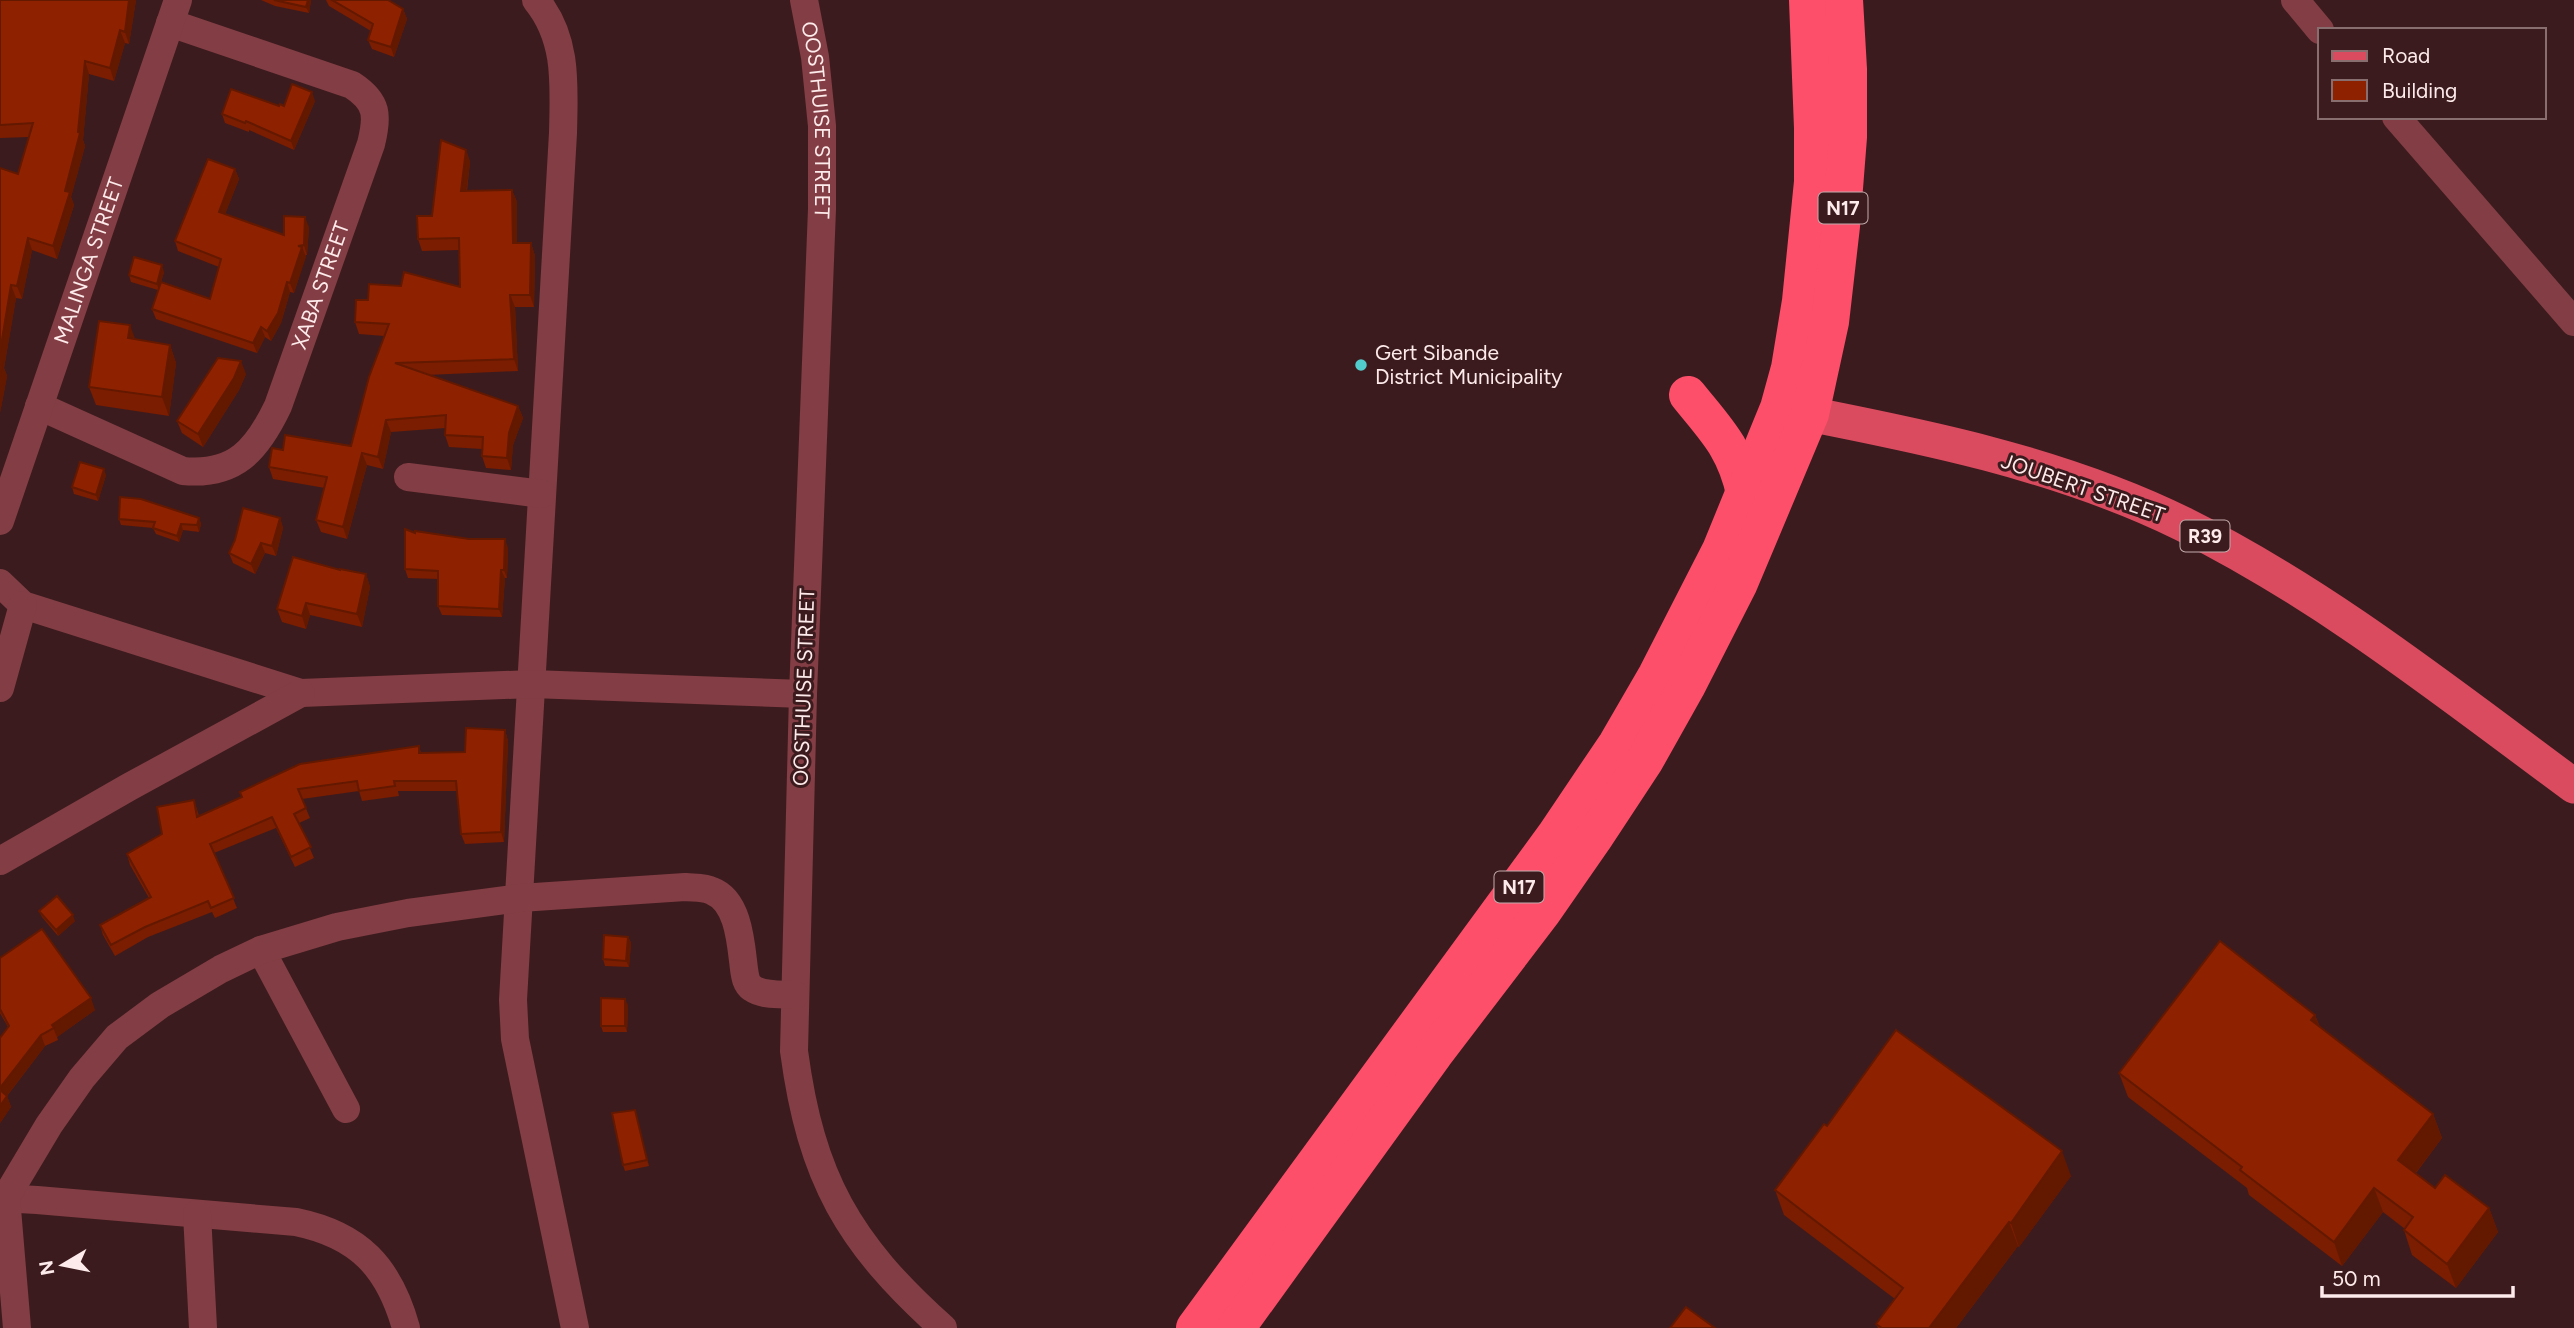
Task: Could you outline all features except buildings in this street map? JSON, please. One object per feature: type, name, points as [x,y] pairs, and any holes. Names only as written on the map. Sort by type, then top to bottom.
[{"type":"highway","name":"N17","points":[[1195,1328],[1364,1095],[1495,921],[1617,744],[1657,675],[1721,550],[1745,493],[1794,411],[1790,368],[1801,301],[1813,182],[1814,128],[1808,0]]},
{"type":"highway","name":"N17","points":[[1236,1328],[1434,1054],[1543,911],[1645,760],[1698,665],[1739,583],[1794,411],[1830,322],[1842,226],[1848,137],[1844,0]]},
{"type":"highway","points":[[1688,395],[1729,447],[1740,471],[1745,493]]},
{"type":"main road","name":"JOUBERT STREET","points":[[1794,411],[1879,428],[2026,464],[2114,494],[2183,524],[2311,595],[2574,786]]},
{"type":"street","points":[[536,0],[555,30],[561,52],[564,77],[563,133],[513,989],[516,1039],[575,1328]]},
{"type":"street","name":"OOSTHUISE STREET","points":[[804,0],[822,126],[822,187],[803,694],[794,1051],[810,1136],[823,1176],[861,1243],[904,1293],[943,1328]]},
{"type":"street","points":[[2295,0],[2318,28]]},
{"type":"street","name":"XABA STREET","points":[[39,406],[183,471],[199,473],[232,465],[248,452],[266,430],[281,398],[371,144],[376,116],[364,93],[352,85],[174,12]]},
{"type":"street","name":"MALINGA STREET","points":[[0,521],[174,12]]},
{"type":"street","points":[[2398,119],[2574,322]]},
{"type":"street","points":[[408,477],[542,494]]},
{"type":"street","points":[[0,583],[23,605],[301,693],[532,684],[803,694]]},
{"type":"street","points":[[0,688],[23,605]]},
{"type":"street","points":[[0,861],[301,693]]},
{"type":"street","points":[[17,1328],[2,1196],[82,1078],[117,1037],[160,1005],[221,969],[261,950],[327,930],[408,913],[520,898],[685,887],[712,890],[720,895],[732,912],[748,984],[763,993],[795,995]]},
{"type":"street","points":[[261,950],[346,1109]]},
{"type":"street","points":[[2,1196],[296,1222],[321,1227],[368,1253],[389,1283],[400,1306],[406,1328]]},
{"type":"street","points":[[197,1214],[203,1328]]},
{"type":"place","name":"Gert Sibande District Municipality","points":[[1361,365]]}]
